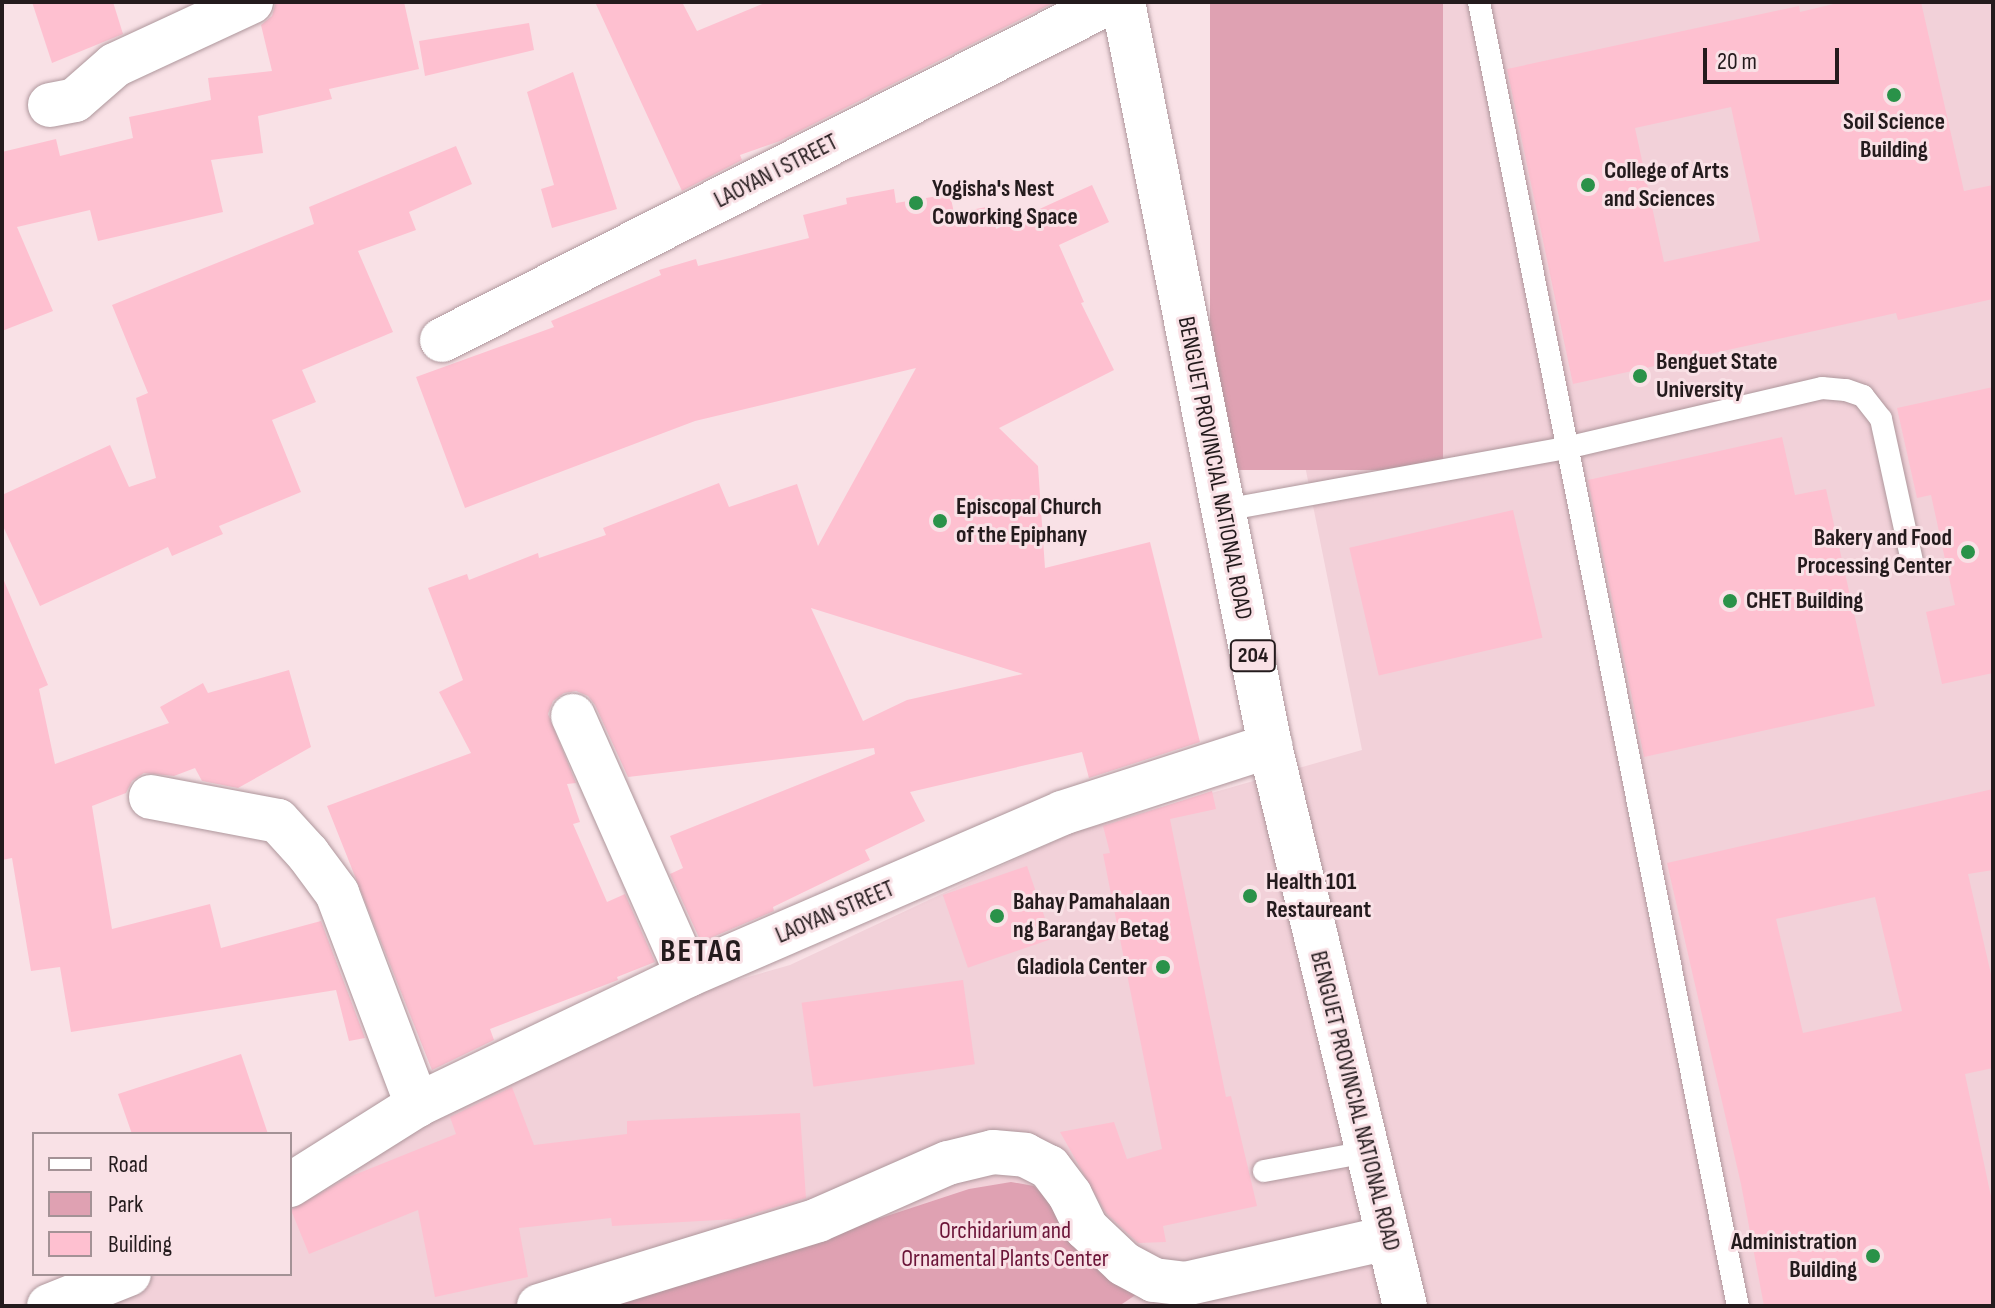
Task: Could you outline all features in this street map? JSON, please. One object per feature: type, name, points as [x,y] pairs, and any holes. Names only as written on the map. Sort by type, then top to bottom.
[{"type":"main road","points":[[50,105],[75,100],[115,65],[251,2]]},
{"type":"main road","name":"LAOYAN I STREET","points":[[442,340],[1110,2]]},
{"type":"main road","name":"BENGUET PROVINCIAL NATIONAL ROAD","points":[[1123,2],[1270,746],[1405,1306]]},
{"type":"main road","points":[[573,716],[688,975]]},
{"type":"main road","name":"LAOYAN STREET","points":[[292,1184],[417,1105],[688,975],[1062,813],[1270,746]]},
{"type":"main road","points":[[151,797],[278,821],[308,854],[337,893],[417,1105]]},
{"type":"main road","points":[[539,1306],[818,1220],[948,1163],[993,1152],[1025,1155],[1049,1167],[1070,1195],[1086,1228],[1124,1264],[1154,1280],[1185,1284],[1387,1238]]},
{"type":"main road","points":[[49,1306],[124,1276]]},
{"type":"lane","points":[[1479,2],[1738,1306]]},
{"type":"lane","points":[[1224,510],[1566,448],[1822,388],[1846,390],[1863,396],[1881,419],[1912,561]]},
{"type":"lane","points":[[1264,1171],[1367,1152]]},
{"type":"shaded area","name":"Benguet State University","points":[[1212,2],[1993,2],[1993,1306],[84,1306],[139,1276],[292,1276],[292,1194],[429,1115],[686,995],[790,965],[1074,832],[1362,750]]},
{"type":"green space","points":[[1210,2],[1443,2],[1443,470],[1210,470]]},
{"type":"green space","name":"Orchidarium and Ornamental Plants Center","points":[[1011,1182],[1034,1186],[1140,1292],[1119,1306],[613,1306],[969,1189]]},
{"type":"building","points":[[32,2],[113,2],[123,34],[52,63]]},
{"type":"building","points":[[276,2],[404,2],[419,69],[329,89],[332,99],[258,116],[263,153],[211,160],[223,212],[98,241],[90,210],[17,227],[53,311],[2,331],[2,152],[56,139],[60,156],[133,138],[129,117],[211,100],[208,78],[272,71],[261,25],[272,16]]},
{"type":"building","points":[[595,2],[682,2],[697,31],[767,2],[1055,2],[780,141],[740,155],[742,160],[682,191]]},
{"type":"building","name":"College of Arts and Sciences","points":[[1842,2],[1921,2],[1964,191],[1993,185],[1993,299],[1898,320],[1896,313],[1573,384],[1507,69],[1799,6],[1800,12]],"holes":[[[1731,107],[1760,241],[1664,262],[1635,128]]]},
{"type":"building","points":[[529,23],[534,50],[425,76],[419,41]]},
{"type":"building","points":[[573,72],[617,209],[552,228],[541,189],[554,185],[527,92]]},
{"type":"building","points":[[456,146],[472,184],[409,212],[416,230],[358,251],[393,332],[302,370],[316,402],[272,420],[301,492],[219,526],[223,534],[172,556],[168,547],[40,606],[2,524],[2,495],[110,445],[129,487],[156,478],[136,398],[148,393],[112,305],[314,224],[309,207]]},
{"type":"building","points":[[1092,185],[1109,222],[1059,245],[1084,302],[1081,303],[1114,370],[999,428],[1038,466],[1045,568],[1150,542],[1200,742],[1089,778],[1082,752],[910,792],[925,821],[865,850],[870,860],[773,907],[774,911],[701,942],[670,874],[683,868],[670,836],[875,754],[874,748],[628,777],[595,705],[588,696],[576,691],[564,693],[553,701],[548,714],[576,783],[567,784],[580,822],[573,824],[607,902],[625,894],[655,962],[617,977],[618,980],[490,1029],[494,1040],[432,1070],[327,806],[471,753],[439,692],[463,680],[428,588],[467,574],[469,580],[538,553],[539,558],[606,535],[603,528],[719,483],[729,507],[797,484],[818,546],[916,368],[695,421],[465,508],[416,377],[554,327],[551,321],[661,275],[659,270],[696,259],[698,266],[809,238],[803,215],[847,204],[846,198],[894,189],[896,203],[950,194],[954,213],[992,206],[996,229]],"holes":[[[811,608],[1023,674],[907,700],[863,721]]]},
{"type":"building","name":"Bakery and Food Processing Center","points":[[1993,387],[1993,673],[1942,684],[1926,612],[1955,605],[1931,495],[1917,498],[1897,408]]},
{"type":"building","name":"CHET Building","points":[[1782,437],[1795,495],[1826,489],[1875,706],[1644,757],[1588,480]]},
{"type":"building","points":[[1513,510],[1542,638],[1379,675],[1349,548]]},
{"type":"building","points":[[2,576],[48,685],[39,689],[55,764],[169,723],[160,707],[203,683],[208,693],[289,670],[311,747],[238,788],[202,781],[195,768],[174,776],[144,773],[132,781],[126,793],[92,806],[112,929],[210,904],[221,948],[321,921],[365,1038],[349,1041],[336,990],[71,1032],[60,967],[31,971],[12,858],[2,860]]},
{"type":"building","points":[[1993,789],[1993,870],[1968,874],[1993,983],[1993,1068],[1965,1074],[1993,1206],[1993,1306],[1764,1306],[1741,1184],[1667,863]],"holes":[[[1875,897],[1902,1011],[1803,1033],[1776,919]]]},
{"type":"building","points":[[1212,791],[1216,809],[1170,819],[1226,1097],[1231,1096],[1257,1206],[1163,1226],[1166,1242],[1138,1243],[1106,1213],[1060,1132],[1114,1122],[1127,1159],[1162,1149],[1103,854],[1110,853],[1103,826]]},
{"type":"building","name":"Bahay Pamahalaan ng Barangay Betag","points":[[1027,866],[1052,939],[968,968],[943,895]]},
{"type":"building","points":[[963,980],[975,1064],[813,1087],[802,1003]]},
{"type":"building","points":[[241,1054],[267,1132],[131,1132],[118,1094]]},
{"type":"building","points":[[512,1087],[534,1145],[627,1134],[627,1121],[800,1113],[806,1198],[736,1219],[612,1226],[611,1218],[519,1228],[528,1277],[435,1297],[418,1210],[309,1254],[292,1209],[349,1177],[456,1134],[450,1117]]},
{"type":"place","name":"Soil Science Building","points":[[1894,95]]},
{"type":"place","name":"College of Arts and Sciences","points":[[1588,185]]},
{"type":"place","name":"Yogisha's Nest Coworking Space","points":[[916,203]]},
{"type":"place","name":"Benguet State University","points":[[1640,376]]},
{"type":"place","name":"Episcopal Church of the Epiphany","points":[[940,521]]},
{"type":"place","name":"Bakery and Food Processing Center","points":[[1968,552]]},
{"type":"place","name":"CHET Building","points":[[1730,601]]},
{"type":"place","name":"Health 101 Restaureant","points":[[1250,896]]},
{"type":"place","name":"Bahay Pamahalaan ng Barangay Betag","points":[[997,916]]},
{"type":"place","name":"Gladiola Center","points":[[1163,967]]},
{"type":"place","name":"Administration Building","points":[[1873,1256]]},
{"type":"district","name":"BETAG","points":[[702,952]]}]
